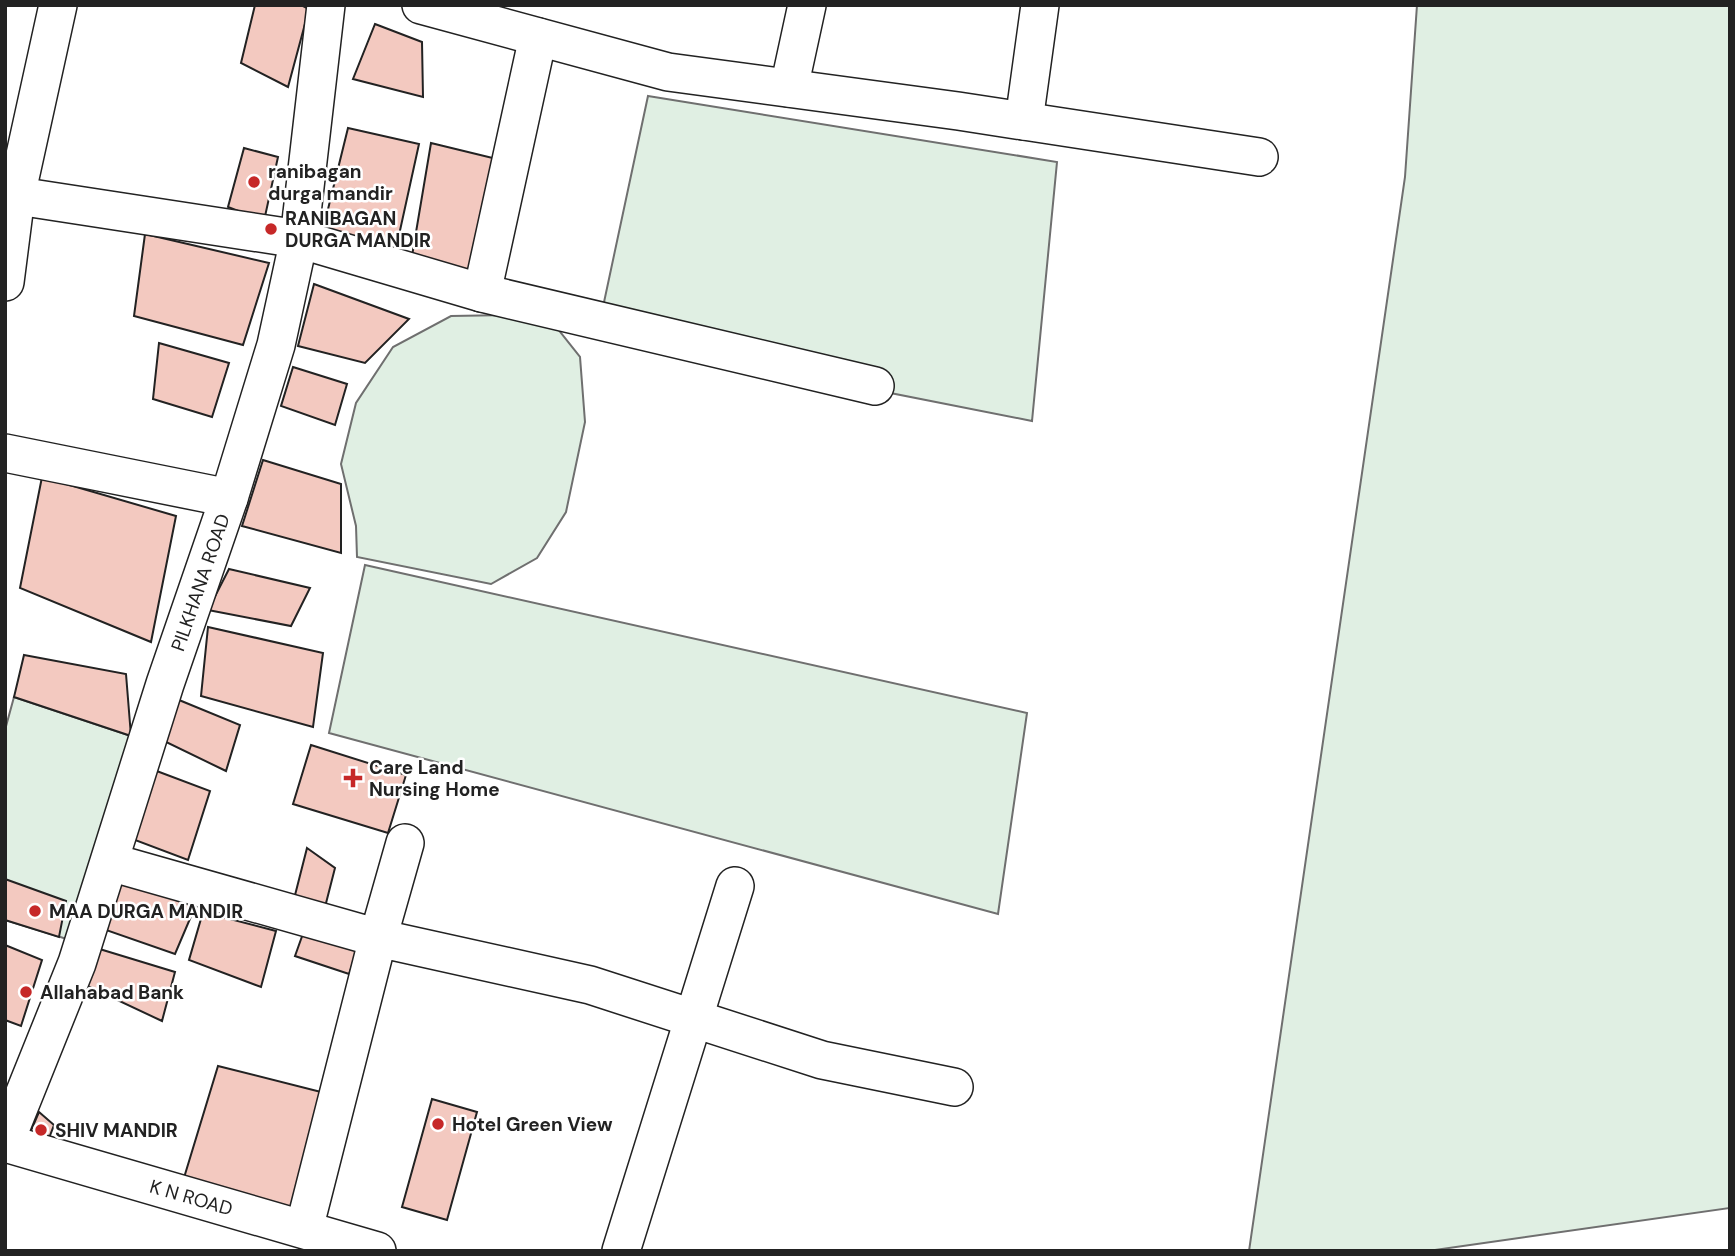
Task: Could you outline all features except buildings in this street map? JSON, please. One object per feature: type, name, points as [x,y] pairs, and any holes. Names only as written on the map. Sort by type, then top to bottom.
[{"type":"street","points":[[5,282],[11,195],[58,5]]},
{"type":"street","name":"PILKHANA ROAD","points":[[5,1142],[77,963],[165,684],[229,498],[276,345],[299,239],[326,5]]},
{"type":"street","points":[[421,5],[668,72],[1024,121],[1259,157]]},
{"type":"street","points":[[789,88],[807,5]]},
{"type":"street","points":[[1024,121],[1040,5]]},
{"type":"street","points":[[482,293],[538,37]]},
{"type":"street","points":[[11,195],[299,239],[482,293],[875,386]]},
{"type":"street","points":[[5,453],[229,498]]},
{"type":"street","points":[[304,1230],[378,938],[405,843]]},
{"type":"street","points":[[110,862],[378,938],[590,985],[822,1060],[954,1087]]},
{"type":"street","points":[[621,1251],[734,886]]},
{"type":"street","name":"K N ROAD","points":[[5,1142],[377,1251]]},
{"type":"green space","points":[[1417,5],[1730,5],[1730,1208],[1428,1251],[1249,1251],[1405,177]]},
{"type":"green space","points":[[648,96],[1057,162],[1032,421],[597,335]]},
{"type":"green space","points":[[509,315],[553,323],[580,357],[585,422],[566,512],[537,558],[491,584],[357,557],[356,526],[341,464],[356,403],[393,347],[451,316]]},
{"type":"green space","points":[[365,565],[1027,713],[998,914],[329,733]]},
{"type":"green space","points":[[14,697],[131,736],[70,940],[5,920],[5,730]]},
{"type":"place","name":"ranibagan durga mandir","points":[[254,182]]},
{"type":"place","name":"RANIBAGAN DURGA MANDIR","points":[[271,229]]},
{"type":"place","name":"Care Land Nursing Home","points":[[353,778]]},
{"type":"place","name":"MAA DURGA MANDIR","points":[[35,911]]},
{"type":"place","name":"Allahabad Bank","points":[[26,992]]},
{"type":"place","name":"Hotel Green View","points":[[438,1124]]},
{"type":"place","name":"SHIV MANDIR","points":[[41,1130]]}]
